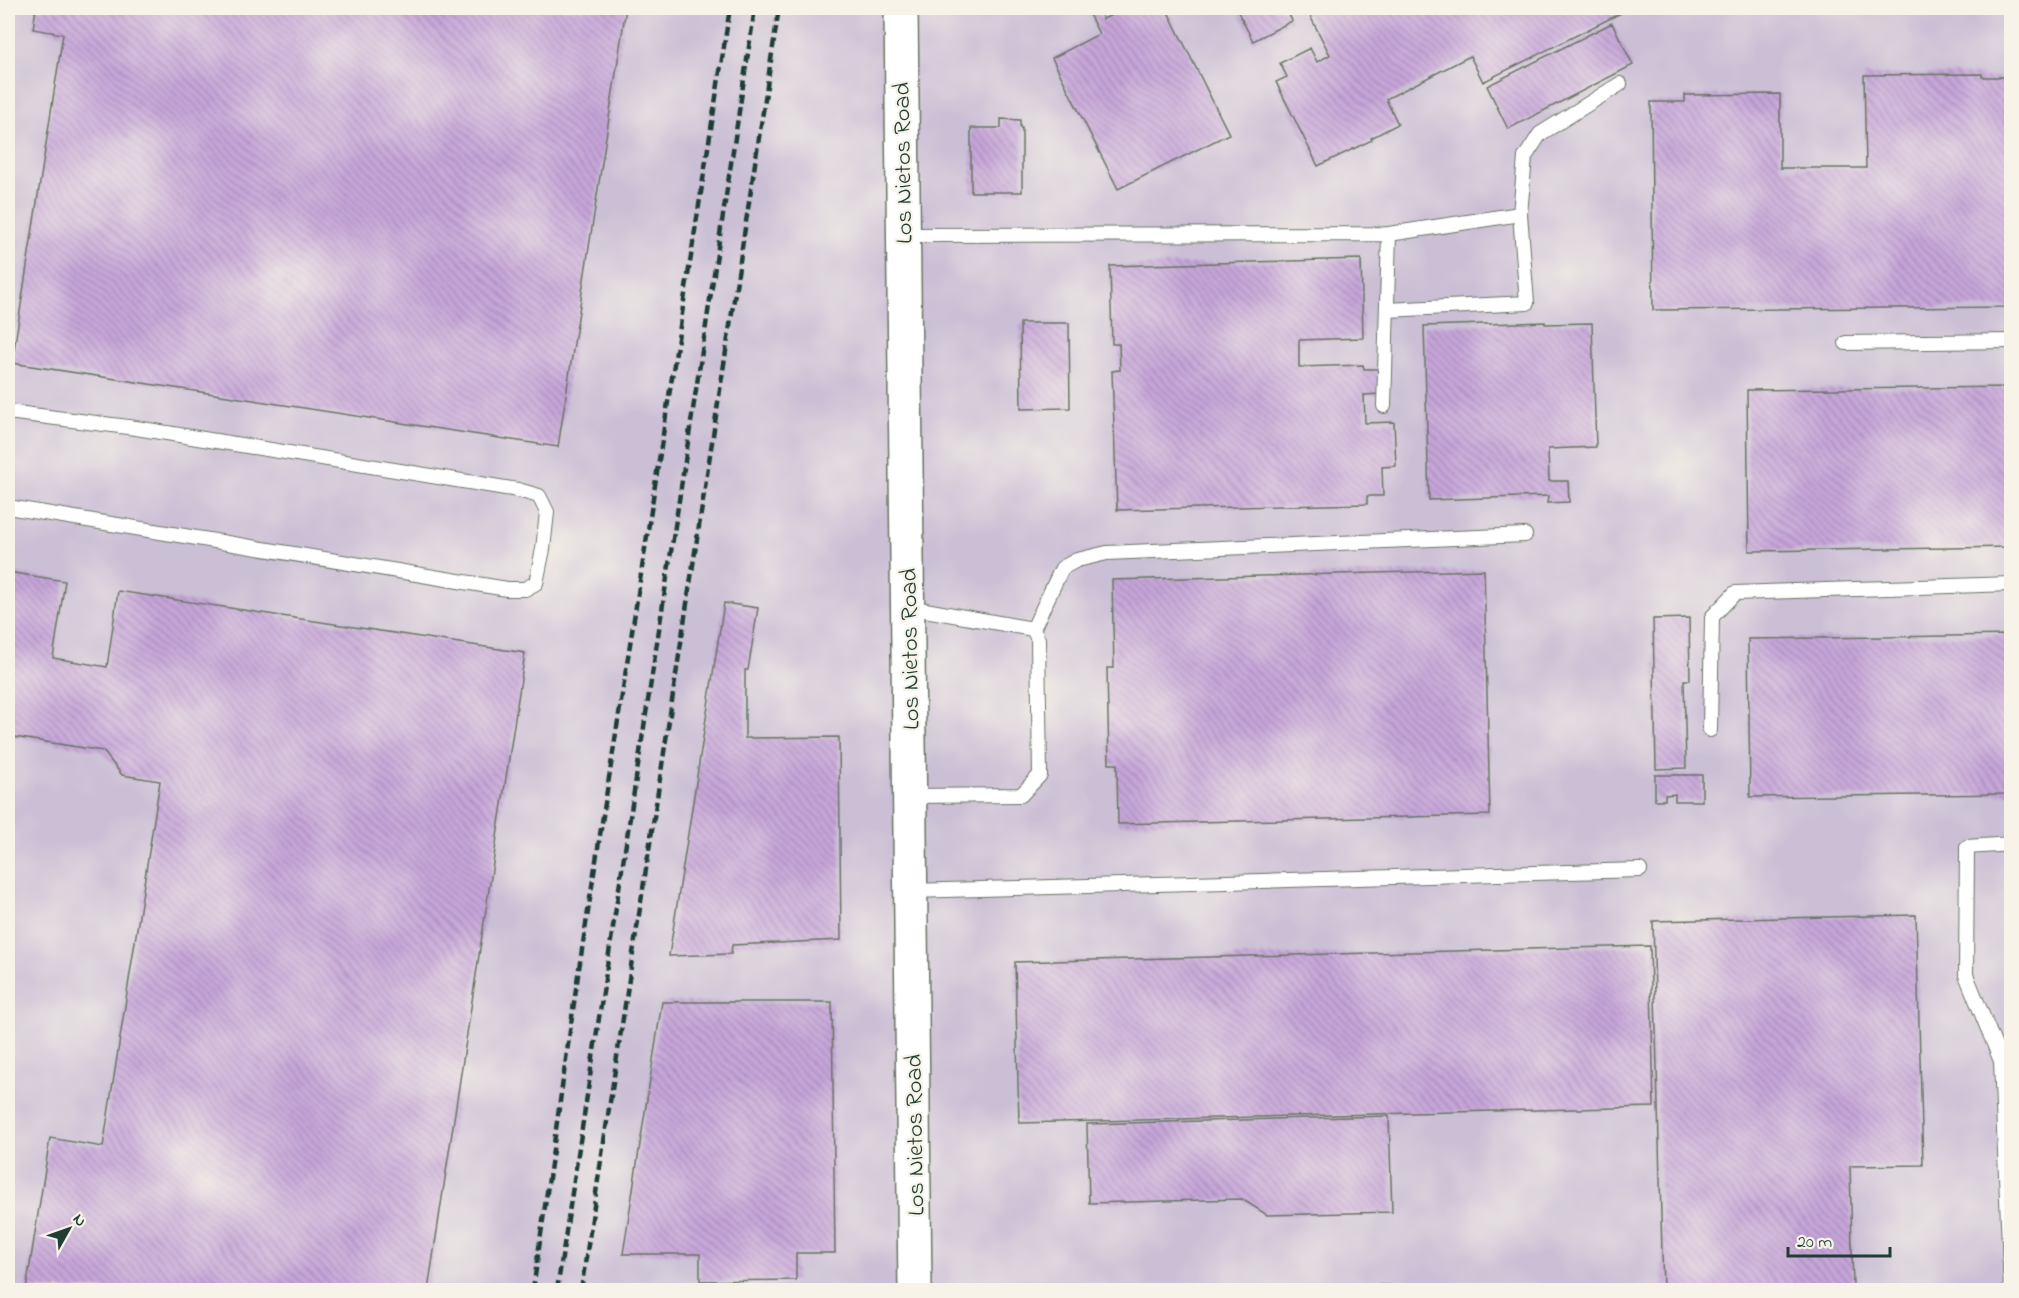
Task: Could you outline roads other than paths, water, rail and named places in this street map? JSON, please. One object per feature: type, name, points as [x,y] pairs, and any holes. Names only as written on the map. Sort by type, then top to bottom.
[{"type":"main road","name":"Los Nietos Road","points":[[901,8],[915,1290]]},
{"type":"lane","points":[[1387,310],[1527,303],[1520,214],[1525,157],[1540,134],[1620,84]]},
{"type":"lane","points":[[903,235],[1389,234],[1520,214]]},
{"type":"lane","points":[[1384,406],[1389,234]]},
{"type":"lane","points":[[1846,343],[2012,342]]},
{"type":"lane","points":[[8,412],[136,428],[518,490],[539,496],[547,512],[536,583],[525,589],[507,589],[8,507]]},
{"type":"lane","points":[[910,796],[1022,795],[1040,775],[1038,639],[1034,629],[1062,568],[1077,560],[1107,553],[1525,535]]},
{"type":"lane","points":[[1710,730],[1712,617],[1735,593],[2012,584]]},
{"type":"lane","points":[[908,607],[1034,629]]},
{"type":"lane","points":[[2011,1290],[2006,1057],[1966,975],[1967,847],[2012,844]]},
{"type":"lane","points":[[911,891],[1640,870]]},
{"type":"railway","points":[[533,1290],[578,975],[730,8]]},
{"type":"railway","points":[[557,1290],[755,8]]},
{"type":"railway","points":[[581,1290],[779,8]]}]
